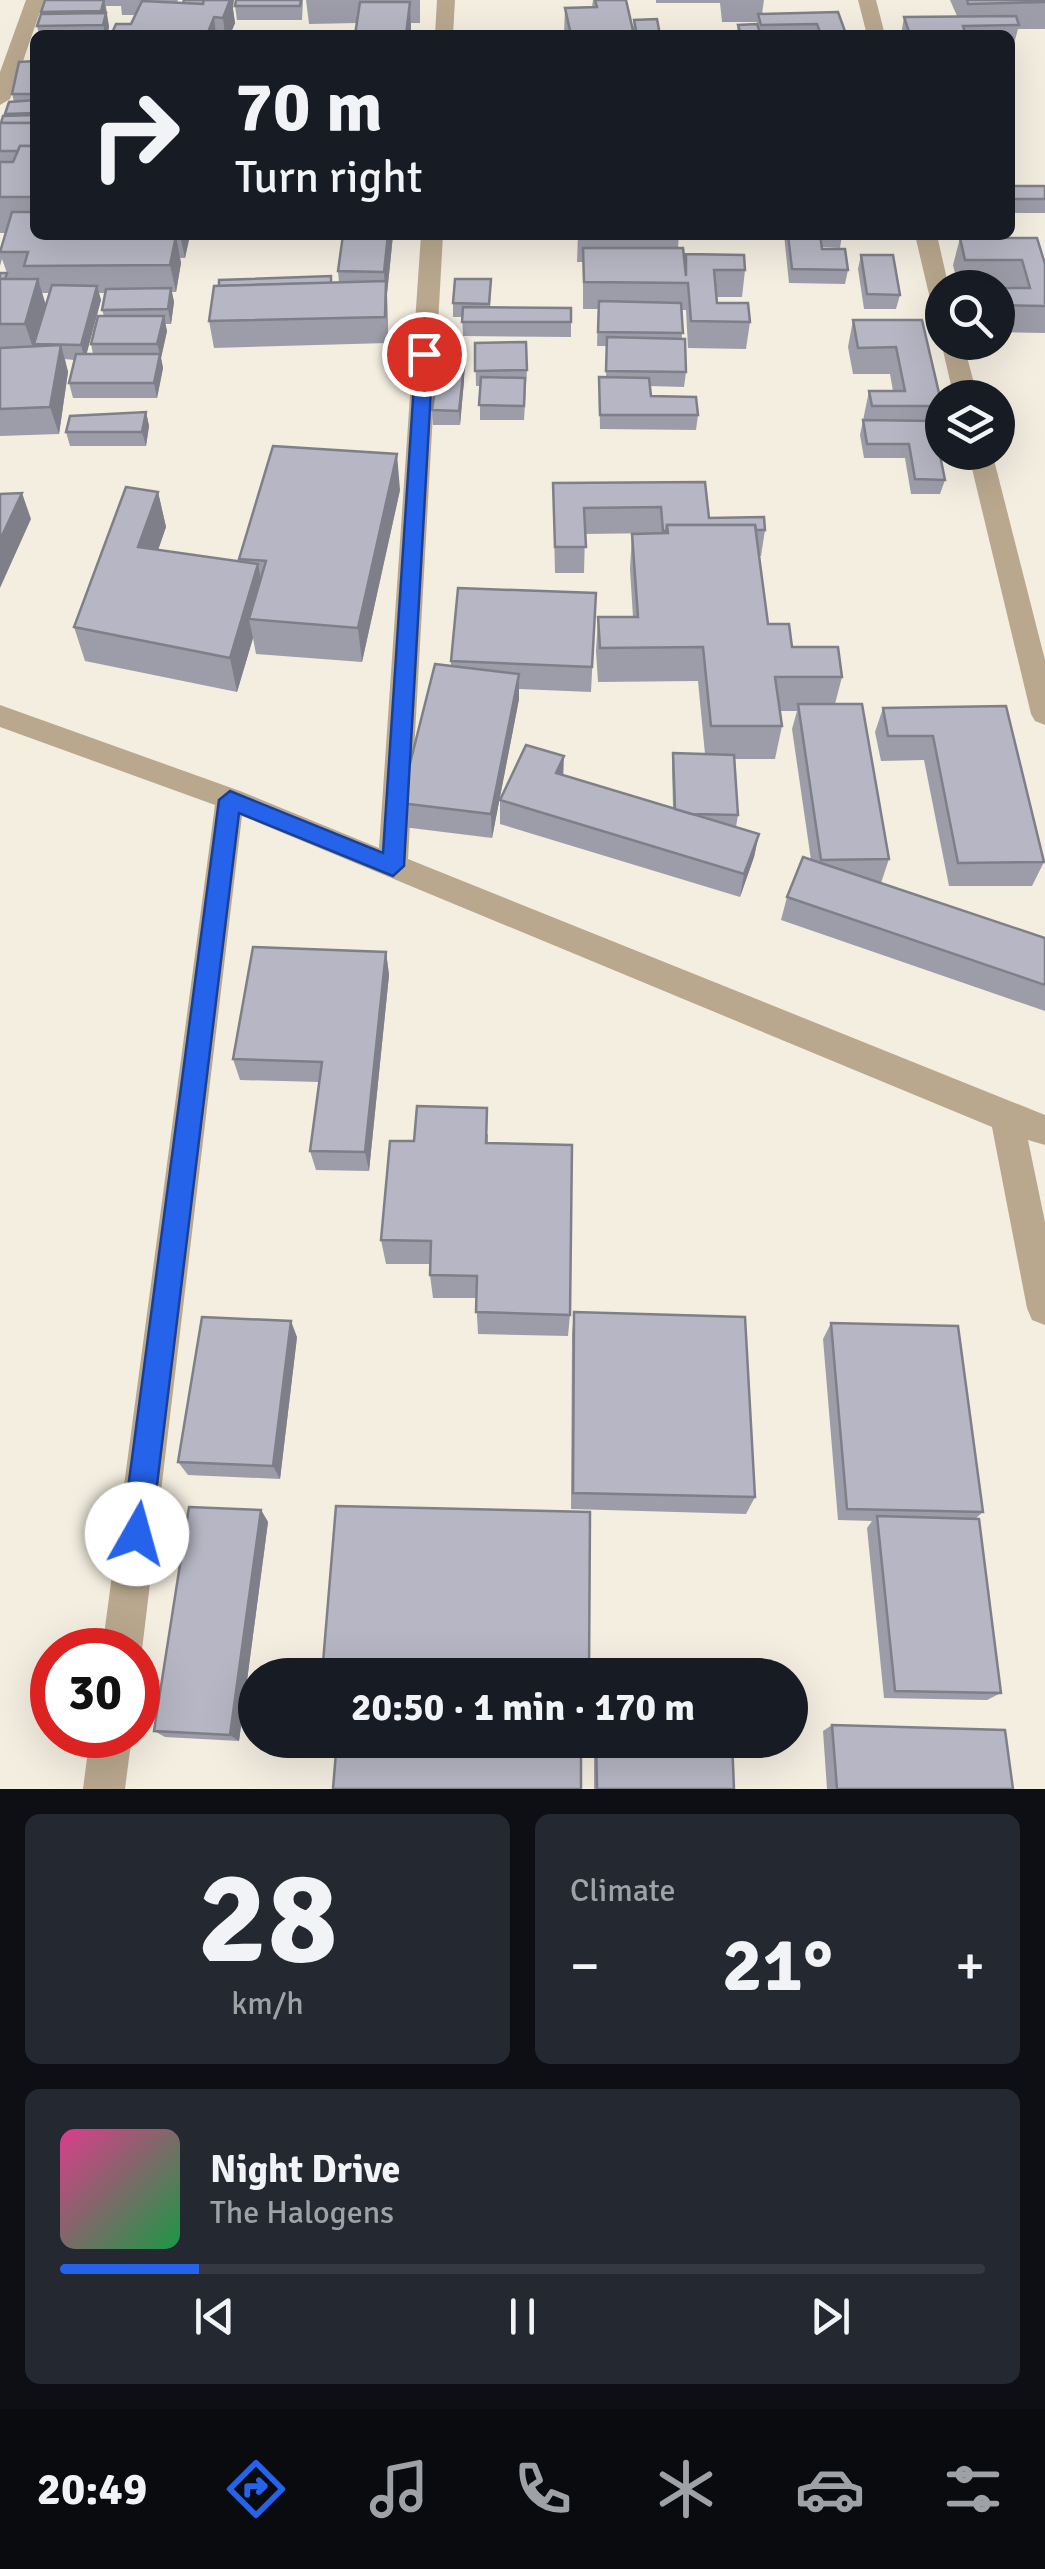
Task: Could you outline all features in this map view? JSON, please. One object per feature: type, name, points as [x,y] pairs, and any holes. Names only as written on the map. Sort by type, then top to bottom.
[{"type":"street","points":[[0,99],[35,0]]},
{"type":"street","points":[[444,30],[446,0]]},
{"type":"street","points":[[867,0],[875,30]]},
{"type":"street","points":[[393,866],[432,240]]},
{"type":"street","points":[[927,240],[934,270]]},
{"type":"street","points":[[984,470],[1045,714]]},
{"type":"street","points":[[0,716],[230,800],[1007,1118],[1045,1130]]},
{"type":"street","points":[[125,1628],[230,800]]},
{"type":"street","points":[[1007,1118],[1045,1308]]},
{"type":"street","points":[[104,1789],[108,1758]]},
{"type":"building","points":[[45,0],[104,0],[101,11],[41,12]]},
{"type":"building","points":[[204,0],[198,4],[183,3]]},
{"type":"building","points":[[204,0],[230,0],[223,18],[214,17],[209,30],[113,30],[116,24],[131,24],[142,1],[203,4]]},
{"type":"building","points":[[236,0],[301,0],[300,6],[235,6]]},
{"type":"building","points":[[595,0],[626,0],[633,30],[570,30],[565,8],[597,7]]},
{"type":"building","points":[[967,0],[1045,0],[1045,2],[968,4]]},
{"type":"building","points":[[360,2],[410,2],[407,30],[356,30]]},
{"type":"building","points":[[838,12],[845,30],[819,30],[817,24],[761,25],[758,14]]},
{"type":"building","points":[[106,13],[103,25],[37,26],[41,14]]},
{"type":"building","points":[[1016,16],[1019,25],[908,30],[904,17]]},
{"type":"building","points":[[657,19],[659,30],[636,30],[634,20]]},
{"type":"building","points":[[757,24],[759,30],[740,30],[738,25]]},
{"type":"building","points":[[30,61],[30,94],[12,94],[19,62]]},
{"type":"building","points":[[30,100],[30,113],[5,114],[9,102]]},
{"type":"building","points":[[30,115],[30,123],[1,123],[3,116]]},
{"type":"building","points":[[0,123],[30,123],[30,146],[0,151]]},
{"type":"building","points":[[20,146],[30,146],[30,197],[0,197],[0,162],[13,162]]},
{"type":"building","points":[[1015,186],[1045,186],[1045,199],[1015,199]]},
{"type":"building","points":[[12,212],[30,212],[30,240],[175,240],[170,265],[24,266],[28,252],[0,252]]},
{"type":"building","points":[[1037,238],[1045,264],[1045,306],[1015,305],[1015,288],[1030,288],[1022,260],[965,260],[960,240]]},
{"type":"building","points":[[342,240],[387,240],[384,272],[338,271]]},
{"type":"building","points":[[789,240],[821,240],[822,249],[845,249],[848,270],[792,269]]},
{"type":"building","points":[[583,248],[683,248],[686,276],[686,254],[744,255],[745,270],[714,270],[717,303],[748,303],[750,322],[691,321],[688,283],[584,282]]},
{"type":"building","points":[[861,255],[893,255],[900,295],[867,294]]},
{"type":"building","points":[[331,276],[331,283],[219,286],[219,280]]},
{"type":"building","points":[[0,279],[38,279],[25,324],[0,324]]},
{"type":"building","points":[[455,279],[491,279],[489,304],[453,303]]},
{"type":"building","points":[[386,281],[385,317],[209,321],[214,286]]},
{"type":"building","points":[[52,285],[97,286],[81,345],[34,344]]},
{"type":"building","points":[[171,288],[168,309],[102,310],[106,289]]},
{"type":"building","points":[[599,301],[681,303],[683,333],[598,332]]},
{"type":"building","points":[[463,307],[571,308],[571,322],[462,322]]},
{"type":"building","points":[[98,316],[164,316],[157,344],[91,344]]},
{"type":"building","points":[[853,320],[922,320],[925,360],[931,360],[936,380],[925,380],[925,406],[872,406],[869,391],[905,391],[896,347],[858,348]]},
{"type":"building","points":[[607,337],[685,339],[686,372],[606,371]]},
{"type":"building","points":[[526,342],[527,370],[475,371],[475,343]]},
{"type":"building","points":[[61,345],[50,407],[0,409],[0,348]]},
{"type":"building","points":[[76,354],[160,354],[154,383],[69,383]]},
{"type":"building","points":[[438,366],[464,367],[459,411],[432,410]]},
{"type":"building","points":[[481,377],[525,378],[524,406],[479,405]]},
{"type":"building","points":[[599,377],[649,378],[651,396],[696,397],[698,415],[600,415]]},
{"type":"building","points":[[146,412],[142,432],[66,432],[70,416]]},
{"type":"building","points":[[863,420],[925,421],[925,470],[943,470],[945,480],[915,479],[909,444],[867,444]]},
{"type":"building","points":[[273,446],[397,454],[358,628],[249,619],[266,561],[239,559]]},
{"type":"building","points":[[705,482],[709,518],[764,517],[765,530],[756,530],[755,525],[667,525],[663,531],[661,507],[584,508],[586,547],[555,547],[553,483]]},
{"type":"building","points":[[126,487],[158,492],[138,547],[258,564],[230,658],[74,627]]},
{"type":"building","points":[[22,493],[0,540],[0,494]]},
{"type":"building","points":[[667,525],[755,525],[768,624],[789,624],[792,647],[838,647],[842,677],[775,677],[782,726],[711,726],[703,647],[600,648],[598,617],[638,617],[632,534],[668,533]]},
{"type":"building","points":[[458,588],[596,593],[592,667],[451,661]]},
{"type":"building","points":[[435,664],[519,674],[491,814],[400,803]]},
{"type":"building","points":[[798,704],[862,704],[889,859],[821,860]]},
{"type":"building","points":[[1006,706],[1044,862],[958,863],[933,736],[888,736],[883,708]]},
{"type":"building","points":[[526,745],[564,756],[556,773],[759,834],[744,874],[500,800]]},
{"type":"building","points":[[673,753],[734,755],[738,815],[692,814],[675,809]]},
{"type":"building","points":[[803,857],[1045,938],[1045,985],[787,897]]},
{"type":"building","points":[[253,947],[386,952],[365,1152],[310,1151],[322,1062],[233,1059]]},
{"type":"building","points":[[417,1106],[487,1108],[486,1143],[572,1145],[570,1315],[476,1312],[477,1276],[430,1275],[431,1241],[381,1240],[390,1141],[414,1141]]},
{"type":"building","points":[[574,1312],[745,1317],[755,1497],[573,1493]]},
{"type":"building","points":[[202,1317],[291,1321],[273,1466],[178,1462]]},
{"type":"building","points":[[831,1323],[958,1326],[983,1512],[847,1509]]},
{"type":"building","points":[[336,1506],[590,1512],[589,1658],[323,1658]]},
{"type":"building","points":[[189,1507],[261,1510],[230,1735],[160,1731],[160,1693]]},
{"type":"building","points":[[877,1516],[979,1519],[1001,1693],[895,1691]]},
{"type":"building","points":[[832,1725],[1005,1730],[1013,1789],[837,1789]]},
{"type":"building","points":[[336,1758],[581,1758],[581,1789],[333,1789]]},
{"type":"building","points":[[596,1758],[733,1758],[734,1789],[597,1789]]},
{"type":"route","points":[[137,1534],[230,800],[393,866],[424,354]]}]
